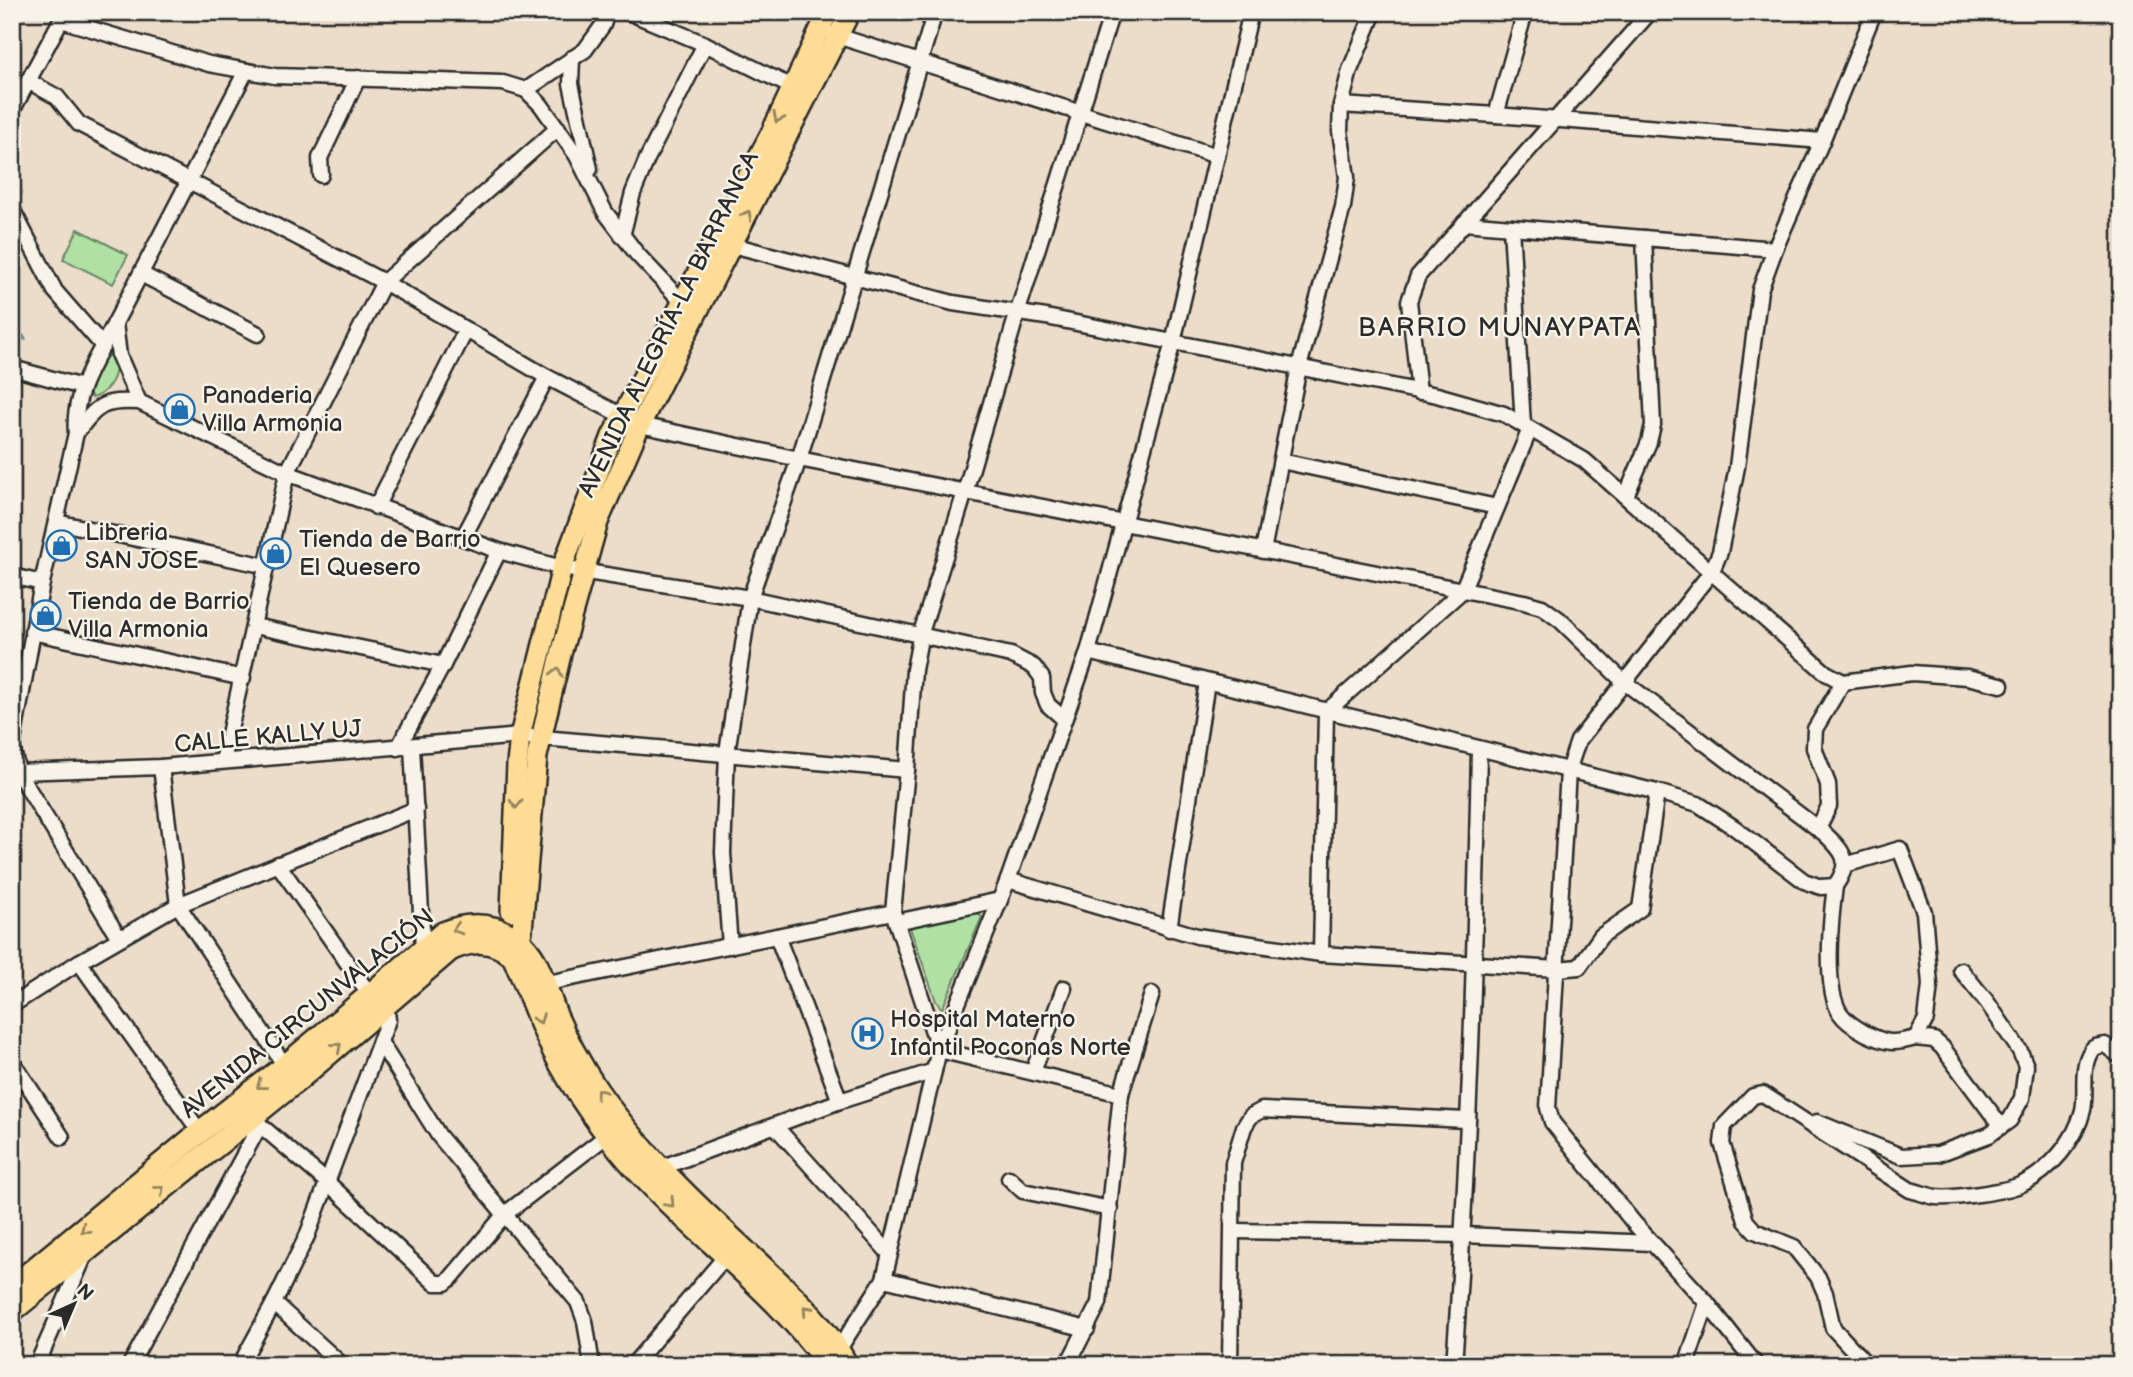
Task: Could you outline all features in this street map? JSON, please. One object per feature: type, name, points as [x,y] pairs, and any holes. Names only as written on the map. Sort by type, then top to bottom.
[{"type":"highway","name":"AVENIDA CIRCUNVALACIÓN","points":[[12,1311],[66,1256],[200,1132],[429,956],[465,943],[481,941],[511,945]]},
{"type":"highway","points":[[511,945],[536,963],[536,985],[545,1034],[580,1099],[660,1168],[808,1337],[834,1362]]},
{"type":"highway","name":"AVENIDA CIRCUNVALACIÓN","points":[[12,1287],[66,1256],[88,1250],[257,1120],[377,997]]},
{"type":"highway","points":[[615,1129],[645,1178],[731,1250]]},
{"type":"main road","name":"AVENIDA ALEGRÍA-LA BARRANCA","points":[[511,945],[541,738],[598,522],[689,308],[801,92],[838,38],[850,12]]},
{"type":"main road","name":"AVENIDA ALEGRÍA-LA BARRANCA","points":[[801,92],[824,20]]},
{"type":"main road","name":"AVENIDA ALEGRÍA-LA BARRANCA","points":[[511,945],[520,736],[562,568],[621,417],[689,308]]},
{"type":"street","points":[[526,90],[585,51],[603,25],[607,12]]},
{"type":"street","points":[[628,12],[705,44],[801,92]]},
{"type":"street","points":[[730,946],[723,853],[727,753],[750,598],[799,459],[935,12]]},
{"type":"street","points":[[939,1049],[895,917],[914,670],[921,633],[1112,12]]},
{"type":"street","points":[[834,1362],[884,1279],[939,1049],[1008,880],[1088,652],[1173,342],[1251,12]]},
{"type":"street","points":[[1263,551],[1299,367],[1343,207],[1347,177],[1340,131],[1341,106],[1353,62],[1374,12]]},
{"type":"street","points":[[1496,115],[1525,12]]},
{"type":"street","points":[[1419,391],[1409,301],[1418,276],[1650,12]]},
{"type":"street","points":[[1756,1365],[1707,1303],[1652,1243],[1552,1122],[1548,1108],[1568,771],[1578,741],[1712,571],[1720,552],[1737,467],[1760,290],[1874,12]]},
{"type":"street","points":[[12,111],[61,20],[209,64],[275,76],[503,83],[526,90],[541,105],[577,156],[605,212],[622,236],[689,308]]},
{"type":"street","points":[[824,20],[838,38],[1217,156]]},
{"type":"street","points":[[622,236],[633,193],[647,159],[705,44]]},
{"type":"street","points":[[572,58],[571,84],[595,191]]},
{"type":"street","points":[[119,938],[18,772],[12,746],[14,727],[42,583],[76,433],[74,415],[82,387],[246,71]]},
{"type":"street","points":[[321,175],[320,158],[358,78]]},
{"type":"street","points":[[28,81],[57,97],[79,124],[384,282],[547,377],[640,425],[1542,607],[1560,620],[1623,681],[1838,846],[1846,859],[1844,872],[1835,886],[1829,931],[1833,992],[1840,1013],[1853,1027],[1881,1041],[1895,1044],[1916,1038],[1934,1040],[2001,1126]]},
{"type":"street","points":[[1341,106],[1496,115],[1822,141]]},
{"type":"street","points":[[223,761],[287,473],[384,282],[558,128]]},
{"type":"street","points":[[12,209],[55,291],[103,346]]},
{"type":"street","points":[[1464,223],[1775,249]]},
{"type":"street","points":[[1321,954],[1326,712],[1462,591],[1527,427],[1511,227]]},
{"type":"street","points":[[1626,496],[1649,442],[1653,425],[1644,238]]},
{"type":"street","points":[[723,242],[953,303],[1046,317],[1419,391],[1504,414],[1584,460],[1826,673],[1843,682],[1912,673],[1967,677],[2001,685]]},
{"type":"street","points":[[141,274],[258,334]]},
{"type":"street","points":[[116,323],[119,356],[139,402]]},
{"type":"street","points":[[376,507],[466,330]]},
{"type":"street","points":[[12,368],[82,387]]},
{"type":"street","points":[[463,538],[547,377]]},
{"type":"street","points":[[76,433],[93,411],[113,401],[139,402],[287,473],[499,551],[562,568],[750,598],[921,633],[1011,655],[1034,667],[1042,678],[1043,693],[1048,705],[1063,718]]},
{"type":"street","points":[[1281,461],[1497,507]]},
{"type":"street","points":[[56,522],[267,566]]},
{"type":"street","points":[[429,956],[416,809],[405,748],[499,551]]},
{"type":"street","points":[[12,576],[42,583]]},
{"type":"street","points":[[254,626],[443,665]]},
{"type":"street","points":[[32,632],[243,678]]},
{"type":"street","points":[[1088,652],[1698,804],[1804,881],[1821,887],[1835,886]]},
{"type":"street","points":[[1169,929],[1207,682]]},
{"type":"street","points":[[1818,829],[1829,806],[1828,784],[1814,748],[1815,729],[1843,682]]},
{"type":"street","name":"CALLE KALLY UJ","points":[[18,772],[161,767],[520,736],[908,770]]},
{"type":"street","points":[[1454,1365],[1463,1234],[1475,962],[1479,750]]},
{"type":"street","points":[[161,767],[178,905],[285,1066]]},
{"type":"street","points":[[1008,880],[1197,936],[1321,954],[1557,969],[1579,967],[1601,936],[1640,909],[1657,792]]},
{"type":"street","points":[[12,1005],[79,962],[178,905],[416,809]]},
{"type":"street","points":[[1845,865],[1900,849],[1924,912],[1930,985],[1926,1019],[1916,1038]]},
{"type":"street","points":[[240,1365],[307,1236],[388,1020],[377,997],[278,864]]},
{"type":"street","points":[[536,985],[777,936],[1000,900]]},
{"type":"street","points":[[777,936],[840,1101]]},
{"type":"street","points":[[79,962],[200,1132]]},
{"type":"street","points":[[1796,1114],[1901,1156],[1938,1154],[1989,1135],[2010,1119],[2022,1098],[2026,1066],[2007,1031],[1961,970]]},
{"type":"street","points":[[1033,1072],[1064,988]]},
{"type":"street","points":[[1065,1365],[1099,1303],[1121,1094],[1152,994]]},
{"type":"street","points":[[380,1042],[439,1136],[579,1302],[592,1365]]},
{"type":"street","points":[[1867,1365],[1833,1328],[1818,1276],[1794,1247],[1755,1231],[1746,1221],[1722,1143],[1724,1126],[1753,1096],[1763,1094],[1910,1190],[1937,1197],[1996,1191],[2021,1185],[2061,1153],[2082,1110],[2086,1066],[2089,1053],[2094,1047],[2105,1045],[2121,1057]]},
{"type":"street","points":[[939,1049],[1121,1094]]},
{"type":"street","points":[[12,1061],[62,1137]]},
{"type":"street","points":[[660,1168],[840,1101],[934,1071]]},
{"type":"street","points":[[1230,1365],[1233,1164],[1244,1127],[1251,1116],[1262,1110],[1466,1120]]},
{"type":"street","points":[[130,1365],[257,1120],[435,1283],[445,1283],[451,1278],[505,1213],[615,1129]]},
{"type":"street","points":[[775,1126],[890,1254]]},
{"type":"street","points":[[1009,1178],[1023,1191],[1110,1209]]},
{"type":"street","points":[[1234,1231],[1463,1234],[1652,1243]]},
{"type":"street","points":[[39,1365],[88,1250]]},
{"type":"street","points":[[633,1365],[731,1250]]},
{"type":"street","points":[[884,1279],[1087,1329]]},
{"type":"street","points":[[274,1303],[342,1365]]},
{"type":"street","points":[[1686,1365],[1707,1303]]},
{"type":"green space","points":[[78,229],[128,255],[113,284],[63,259]]},
{"type":"green space","points":[[101,354],[114,361],[116,368],[111,383],[92,398],[88,390]]},
{"type":"green space","points":[[976,912],[982,917],[942,1009],[936,1001],[909,925]]},
{"type":"waterway","points":[[551,12],[558,15]]},
{"type":"waterway","points":[[12,324],[25,339]]},
{"type":"place","name":"Panaderia Villa Armonia","points":[[179,409]]},
{"type":"place","name":"Libreria SAN JOSE","points":[[62,546]]},
{"type":"place","name":"Tienda de Barrio El Quesero","points":[[276,553]]},
{"type":"place","name":"Tienda de Barrio Villa Armonia","points":[[45,615]]},
{"type":"place","name":"Hospital Materno Infantil Poconas Norte","points":[[867,1033]]},
{"type":"district","name":"BARRIO MUNAYPATA","points":[[1500,327]]}]
